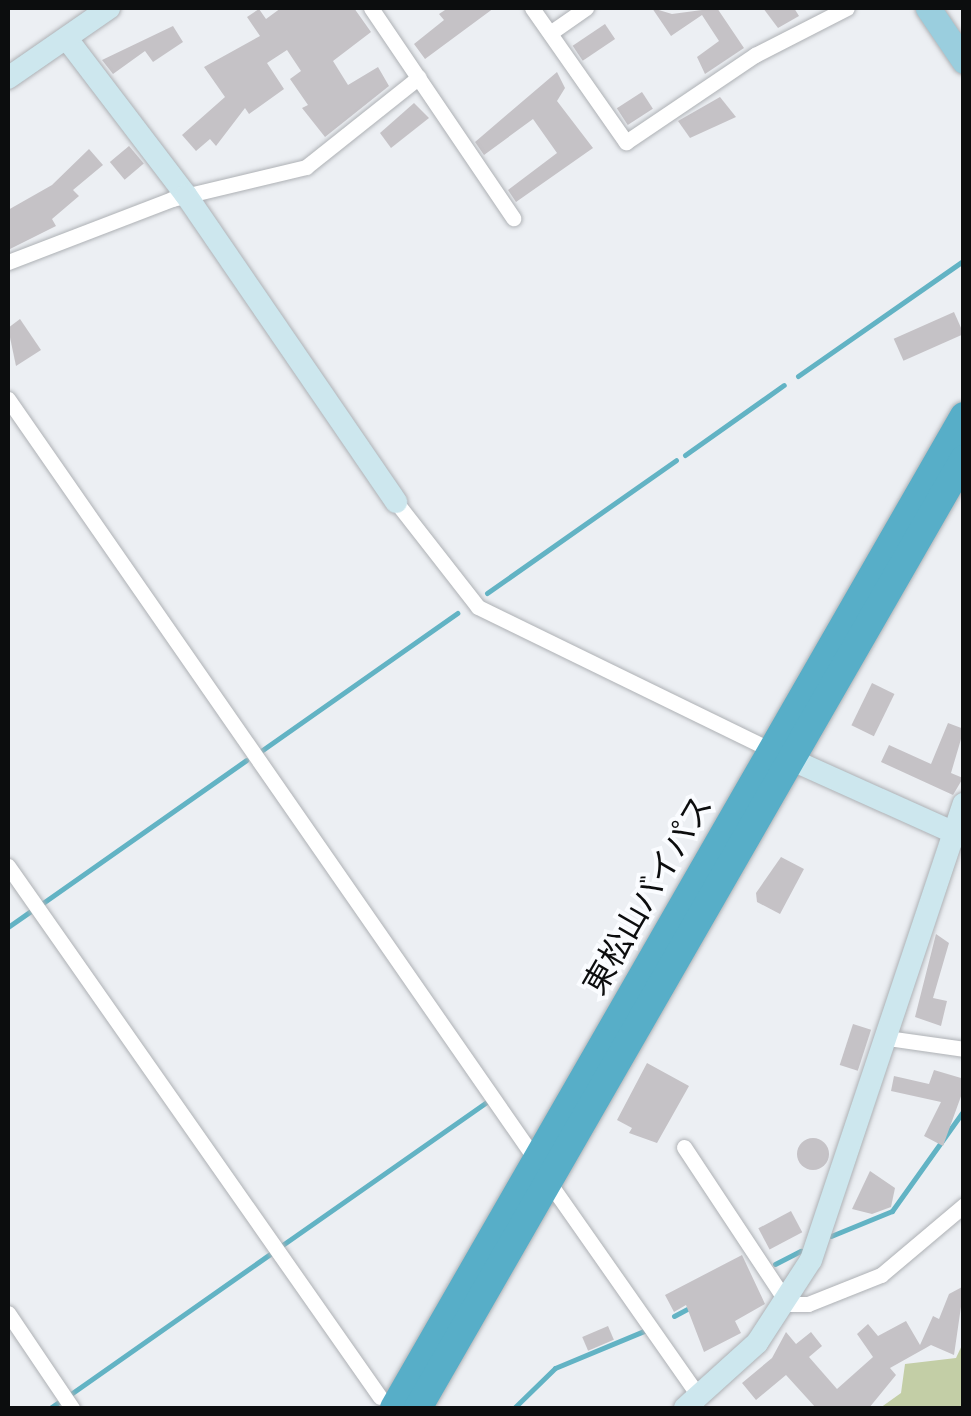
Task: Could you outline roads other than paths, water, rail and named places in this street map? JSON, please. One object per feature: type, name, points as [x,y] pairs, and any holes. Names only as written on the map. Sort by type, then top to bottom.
[{"type":"highway","name":"東松山バイパス","points":[[418,1408],[542,1171],[780,755],[964,416]]},
{"type":"highway","name":"東松山バイパス","points":[[780,755],[964,459]]},
{"type":"highway","name":"東松山バイパス","points":[[382,1405],[424,1354],[542,1171]]},
{"type":"main road","points":[[928,8],[964,61]]},
{"type":"street","points":[[8,78],[109,8]]},
{"type":"street","points":[[371,8],[514,218]]},
{"type":"street","points":[[532,8],[626,142],[755,55],[847,8]]},
{"type":"street","points":[[550,34],[586,8]]},
{"type":"street","points":[[67,39],[186,195],[396,502],[478,607],[780,755],[958,835]]},
{"type":"street","points":[[8,262],[186,195],[306,166],[419,77]]},
{"type":"street","points":[[8,398],[542,1171],[692,1403],[788,1304],[822,1232],[958,835],[964,804]]},
{"type":"street","points":[[8,866],[382,1405]]},
{"type":"street","points":[[886,1038],[964,1048]]},
{"type":"street","points":[[684,1147],[788,1304]]},
{"type":"street","points":[[788,1304],[808,1304],[880,1276],[964,1205]]},
{"type":"street","points":[[8,1313],[72,1408]]},
{"type":"street","points":[[432,1408],[456,1340]]},
{"type":"waterway","points":[[798,376],[964,260]]},
{"type":"waterway","points":[[685,455],[784,385]]},
{"type":"waterway","points":[[487,593],[676,460]]},
{"type":"waterway","points":[[261,751],[457,613]]},
{"type":"waterway","points":[[40,905],[246,760]]},
{"type":"waterway","points":[[8,927],[32,910]]},
{"type":"waterway","points":[[281,1246],[487,1102]]},
{"type":"waterway","points":[[831,1236],[892,1211],[964,1110]]},
{"type":"waterway","points":[[68,1396],[274,1251]]},
{"type":"waterway","points":[[775,1264],[801,1251]]},
{"type":"waterway","points":[[674,1316],[693,1306]]},
{"type":"waterway","points":[[514,1408],[555,1368],[644,1331]]},
{"type":"waterway","points":[[50,1408],[59,1402]]}]
